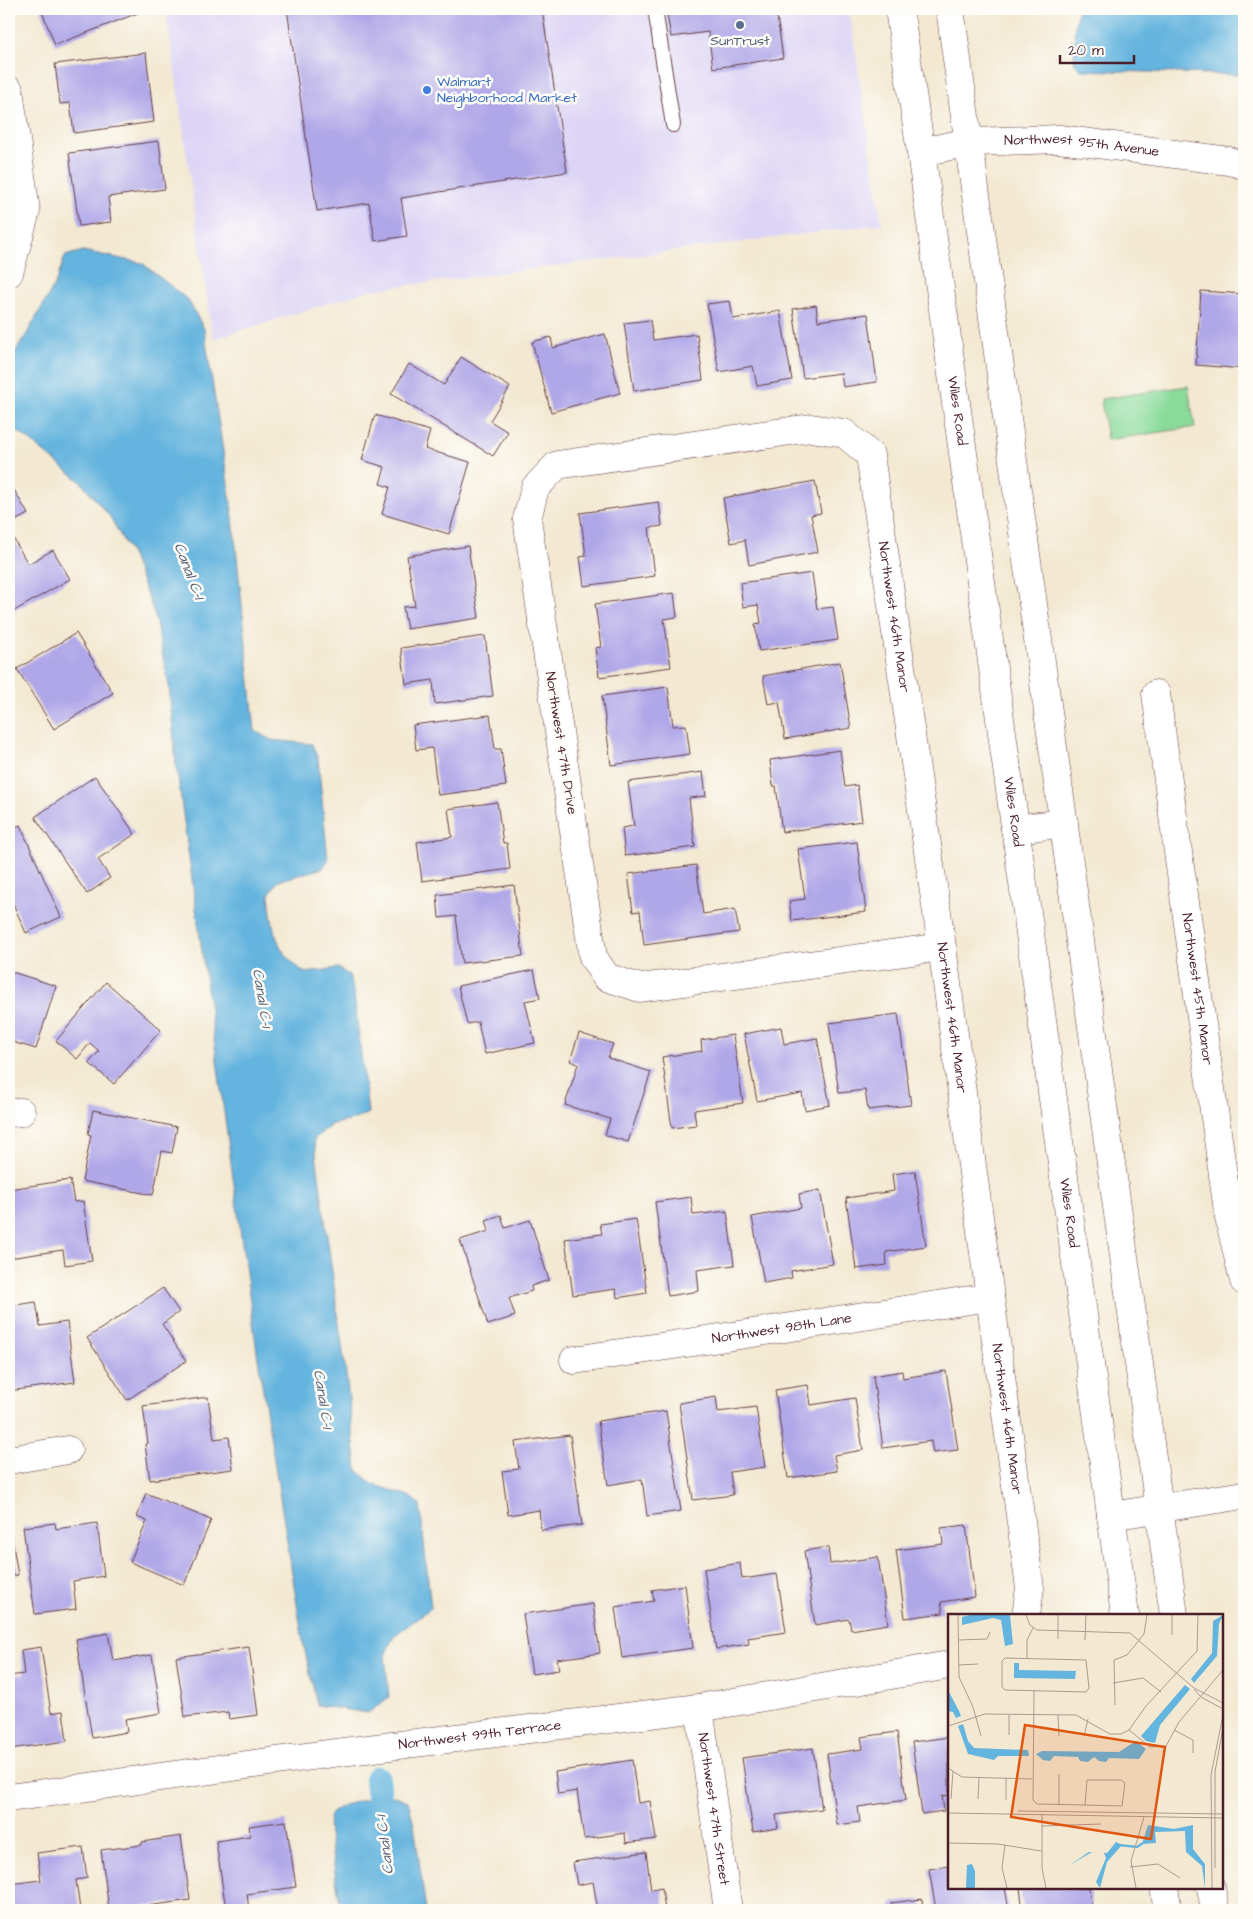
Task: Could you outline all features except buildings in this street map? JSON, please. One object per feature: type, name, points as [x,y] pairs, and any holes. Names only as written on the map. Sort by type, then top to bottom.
[{"type":"street","name":"Wiles Road","points":[[899,9],[921,152],[1125,1614]]},
{"type":"street","points":[[950,9],[1174,1614]]},
{"type":"street","points":[[9,90],[26,211],[9,273]]},
{"type":"street","name":"Northwest 95th Avenue","points":[[921,152],[970,142],[1059,139],[1229,161],[1244,165]]},
{"type":"street","name":"Northwest 47th Drive","points":[[844,433],[811,428],[557,465],[535,488],[527,519],[593,957],[606,977],[640,988],[942,947]]},
{"type":"street","name":"Northwest 46th Manor","points":[[844,433],[870,454],[942,947],[1030,1588],[1026,1614]]},
{"type":"street","name":"Northwest 45th Manor","points":[[1156,694],[1229,1218],[1244,1281]]},
{"type":"street","points":[[1015,829],[1064,824]]},
{"type":"street","name":"Northwest 98th Lane","points":[[574,1360],[990,1297]]},
{"type":"street","points":[[9,1460],[68,1450]]},
{"type":"street","points":[[1111,1516],[1244,1495]]},
{"type":"street","name":"Northwest 99th Terrace","points":[[9,1798],[334,1753],[699,1708],[948,1665]]},
{"type":"street","name":"Northwest 47th Street","points":[[699,1708],[728,1910]]},
{"type":"street","points":[[1164,1889],[1168,1910]]},
{"type":"street","points":[[1212,1889],[1215,1910]]},
{"type":"lane","points":[[655,9],[673,126]]},
{"type":"shaded area","points":[[166,9],[849,9],[882,224],[371,290],[213,339]]},
{"type":"green space","points":[[1188,386],[1195,427],[1107,440],[1101,399]]},
{"type":"water","points":[[1078,9],[1244,9],[1244,75],[1081,70],[1074,62],[1075,26]]},
{"type":"water","points":[[83,251],[142,263],[188,300],[204,329],[232,509],[255,731],[271,740],[312,744],[318,759],[328,860],[323,868],[278,881],[269,894],[272,918],[281,948],[296,965],[306,973],[338,968],[349,975],[354,995],[368,1113],[353,1120],[332,1124],[314,1139],[357,1470],[372,1484],[409,1496],[420,1505],[431,1608],[394,1636],[385,1655],[389,1697],[368,1713],[317,1705],[303,1642],[258,1359],[176,763],[169,686],[154,613],[132,556],[110,517],[81,482],[9,424],[9,361],[56,282],[65,256]]},
{"type":"water","points":[[396,1796],[408,1801],[414,1825],[426,1910],[341,1910],[328,1828],[330,1814],[343,1805],[363,1800]]},
{"type":"waterway","name":"Canal C-1","points":[[377,1779],[383,1833]]},
{"type":"place","name":"SunTrust","points":[[740,25]]},
{"type":"place","name":"Walmart Neighborhood Market","points":[[427,90]]}]
